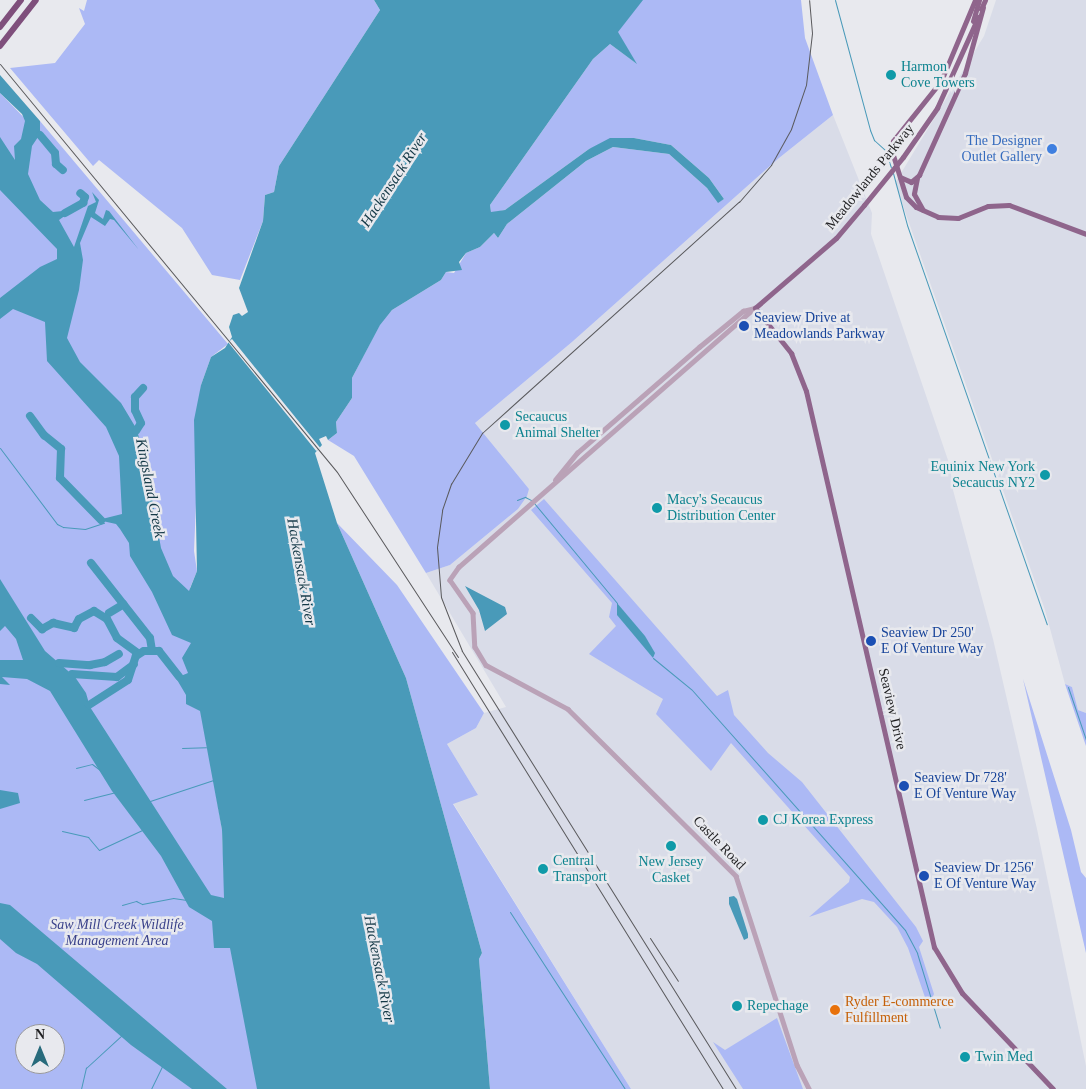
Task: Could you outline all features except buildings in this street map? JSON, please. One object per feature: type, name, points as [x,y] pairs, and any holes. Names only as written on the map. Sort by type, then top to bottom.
[{"type":"highway","points":[[0,26],[21,0]]},
{"type":"highway","points":[[0,46],[36,0]]},
{"type":"main road","points":[[975,0],[941,81],[893,141],[893,155],[908,200],[923,210],[952,218],[993,205],[1009,205],[1086,234]]},
{"type":"main road","name":"Meadowlands Parkway","points":[[969,35],[979,0]]},
{"type":"main road","name":"Meadowlands Parkway","points":[[755,308],[836,238],[903,157],[937,108],[985,0]]},
{"type":"main road","points":[[923,210],[914,194],[919,175],[967,68],[983,7]]},
{"type":"main road","points":[[900,176],[911,182],[919,175]]},
{"type":"main road","name":"Seaview Drive","points":[[755,308],[791,353],[806,391],[934,947],[944,968],[962,993],[1054,1089]]},
{"type":"street","name":"Meadowlands Parkway","points":[[549,488],[577,453],[731,320],[743,311],[755,308]]},
{"type":"street","name":"Meadowlands Parkway","points":[[514,682],[486,665],[478,654],[473,635],[473,613],[450,577],[755,308]]},
{"type":"street","name":"Castle Road","points":[[514,682],[568,709],[736,876],[797,1065],[809,1089]]},
{"type":"shaded area","points":[[996,0],[1086,0],[1086,713],[1078,710],[1072,687],[1065,684],[1045,610],[895,183],[984,36]]},
{"type":"shaded area","points":[[833,115],[872,213],[871,234],[950,466],[953,490],[993,639],[1037,829],[1086,1066],[1086,1089],[631,1089],[453,803],[478,795],[447,744],[476,728],[484,713],[506,707],[426,573],[450,565],[518,509],[529,489],[475,423],[572,342],[779,158]]},
{"type":"green space","points":[[87,0],[374,0],[380,10],[279,166],[274,192],[265,195],[263,221],[240,280],[212,275],[182,228],[99,160],[93,166],[10,68],[55,63],[85,24],[79,8],[84,11]]},
{"type":"green space","points":[[642,0],[801,0],[805,38],[833,115],[779,158],[572,342],[475,423],[529,489],[527,496],[518,509],[450,565],[426,573],[354,456],[328,440],[337,433],[336,422],[352,398],[352,378],[380,324],[392,310],[441,280],[446,272],[454,273],[466,253],[480,247],[494,233],[498,238],[507,224],[586,161],[613,147],[669,154],[707,188],[718,202],[724,199],[709,178],[671,145],[634,138],[589,149],[505,210],[491,213],[490,205],[593,59],[610,44],[636,63],[617,32]]},
{"type":"green space","name":"Saw Mill Creek Wildlife Management Area","points":[[0,93],[40,134],[40,121],[228,344],[211,357],[201,385],[194,551],[197,571],[190,588],[191,643],[222,830],[224,877],[270,1089],[0,1089]]},
{"type":"green space","points":[[544,499],[717,696],[728,690],[734,715],[768,753],[802,782],[916,927],[923,941],[919,947],[934,994],[928,1006],[908,948],[897,927],[874,902],[862,899],[809,917],[849,882],[850,877],[731,743],[711,771],[656,714],[663,699],[589,654],[616,626],[609,617],[612,603],[531,510]]},
{"type":"green space","points":[[337,523],[397,585],[484,713],[476,728],[447,744],[478,795],[453,804],[631,1089],[490,1089],[479,959],[482,953],[406,678]]},
{"type":"green space","points":[[1023,679],[1071,830],[1081,872],[1086,878],[1086,953]]},
{"type":"green space","points":[[1065,684],[1072,687],[1078,710],[1086,713],[1086,746]]},
{"type":"green space","points":[[777,1018],[803,1089],[743,1089],[713,1042],[725,1050]]},
{"type":"water","points":[[374,0],[643,0],[618,32],[637,64],[610,44],[593,59],[490,205],[491,212],[505,210],[589,149],[610,138],[634,138],[671,145],[709,178],[724,199],[718,203],[707,188],[669,154],[613,147],[586,161],[507,224],[498,238],[494,233],[480,247],[466,253],[459,262],[462,270],[446,272],[441,280],[392,310],[380,325],[352,378],[352,398],[336,422],[337,433],[328,440],[326,436],[319,439],[322,445],[315,453],[337,523],[406,678],[482,953],[479,959],[490,1089],[257,1089],[230,948],[214,948],[212,921],[189,907],[161,856],[112,791],[50,691],[27,679],[2,677],[10,685],[0,684],[0,660],[23,660],[16,639],[5,626],[0,631],[0,579],[45,651],[75,677],[86,693],[90,707],[211,895],[224,898],[222,830],[200,711],[186,704],[186,695],[176,678],[188,673],[182,658],[191,643],[172,635],[152,592],[130,556],[129,543],[120,529],[116,524],[98,520],[122,514],[119,456],[106,427],[47,361],[45,322],[13,309],[0,319],[0,298],[40,267],[57,259],[57,249],[0,190],[0,137],[15,160],[14,146],[21,139],[25,121],[22,114],[0,93],[0,75],[40,121],[40,134],[32,146],[28,174],[40,200],[53,212],[63,211],[66,215],[59,220],[74,247],[88,206],[96,202],[92,192],[99,200],[95,213],[103,219],[106,210],[109,211],[139,250],[114,220],[110,219],[105,226],[91,217],[80,243],[83,260],[79,290],[67,338],[80,362],[121,403],[136,428],[144,453],[161,548],[173,576],[189,591],[197,571],[194,420],[201,385],[211,357],[225,348],[232,337],[229,327],[233,315],[239,313],[242,316],[248,312],[239,288],[263,221],[265,195],[274,192],[279,166],[380,10]]},
{"type":"water","points":[[465,586],[505,607],[507,614],[485,631],[479,610]]},
{"type":"water","points":[[617,603],[645,636],[655,653],[653,658],[617,615]]},
{"type":"water","points":[[0,790],[18,793],[20,803],[0,809]]},
{"type":"water","points":[[734,896],[737,899],[748,934],[748,938],[744,940],[729,904],[729,897]]},
{"type":"water","points":[[0,903],[10,905],[227,1089],[192,1089],[131,1045],[37,964],[16,953],[0,939]]},
{"type":"pier","points":[[232,339],[320,448],[316,451],[228,342]]},
{"type":"waterway","points":[[835,0],[870,130],[874,140],[885,150],[891,167]]},
{"type":"waterway","points":[[40,135],[55,153],[56,164],[63,170]]},
{"type":"waterway","points":[[893,173],[907,225],[1047,624]]},
{"type":"waterway","points":[[65,213],[83,203],[85,197],[80,193]]},
{"type":"waterway","points":[[136,431],[141,423],[135,410],[135,397],[143,388]]},
{"type":"waterway","points":[[30,416],[44,435],[61,449],[60,478],[101,520]]},
{"type":"waterway","points":[[0,448],[57,524],[63,527],[85,529],[104,523]]},
{"type":"waterway","points":[[517,500],[525,497],[531,500]]},
{"type":"waterway","points":[[534,503],[617,603]]},
{"type":"waterway","points":[[91,563],[150,638],[152,650]]},
{"type":"waterway","points":[[109,613],[124,604]]},
{"type":"waterway","points":[[31,618],[42,629],[53,623],[74,628],[79,619],[94,611],[107,619],[117,638],[138,653]]},
{"type":"waterway","points":[[89,705],[128,680],[136,656],[144,651],[159,651],[179,677]]},
{"type":"waterway","points":[[59,663],[90,665],[105,662],[119,654]]},
{"type":"waterway","points":[[653,658],[692,690],[905,930],[917,953],[940,1028]]},
{"type":"waterway","points":[[72,674],[117,677],[134,664]]},
{"type":"waterway","points":[[1068,687],[1086,740]]},
{"type":"waterway","points":[[182,748],[206,747]]},
{"type":"waterway","points":[[76,768],[92,764],[100,770]]},
{"type":"waterway","points":[[150,801],[213,780]]},
{"type":"waterway","points":[[84,800],[113,793]]},
{"type":"waterway","points":[[62,831],[88,837],[99,850],[142,830]]},
{"type":"waterway","points":[[122,905],[136,901],[142,904],[173,898],[187,900]]},
{"type":"waterway","points":[[510,912],[625,1089]]},
{"type":"waterway","points":[[81,1089],[86,1068],[122,1035]]},
{"type":"waterway","points":[[151,1089],[162,1066]]},
{"type":"railway","points":[[736,1089],[462,651],[441,597],[437,547],[442,510],[451,484],[482,433],[739,202],[771,165],[791,129],[806,85],[812,33],[809,0]]},
{"type":"railway","points":[[0,64],[337,472],[458,657]]},
{"type":"railway","points":[[452,652],[723,1089]]},
{"type":"railway","points":[[650,938],[678,981]]},
{"type":"place","name":"Harmon Cove Towers","points":[[891,75]]},
{"type":"place","name":"The Designer Outlet Gallery","points":[[1052,149]]},
{"type":"place","name":"Seaview Drive at Meadowlands Parkway","points":[[744,326]]},
{"type":"place","name":"Secaucus Animal Shelter","points":[[505,425]]},
{"type":"place","name":"Equinix New York Secaucus NY2","points":[[1045,475]]},
{"type":"place","name":"Macy's Secaucus Distribution Center","points":[[657,508]]},
{"type":"place","name":"Seaview Dr 250' E Of Venture Way","points":[[871,641]]},
{"type":"place","name":"Seaview Dr 728' E Of Venture Way","points":[[904,786]]},
{"type":"place","name":"CJ Korea Express","points":[[763,820]]},
{"type":"place","name":"New Jersey Casket","points":[[671,846]]},
{"type":"place","name":"Central Transport","points":[[543,869]]},
{"type":"place","name":"Seaview Dr 1256' E Of Venture Way","points":[[924,876]]},
{"type":"place","name":"Repechage","points":[[737,1006]]},
{"type":"place","name":"Ryder E-commerce Fulfillment","points":[[835,1010]]},
{"type":"place","name":"Twin Med","points":[[965,1057]]},
{"type":"water label","name":"Hackensack River","points":[[394,180]]},
{"type":"water label","name":"Kingsland Creek","points":[[150,488]]},
{"type":"water label","name":"Hackensack River","points":[[301,572]]},
{"type":"water label","name":"Hackensack River","points":[[379,969]]}]
